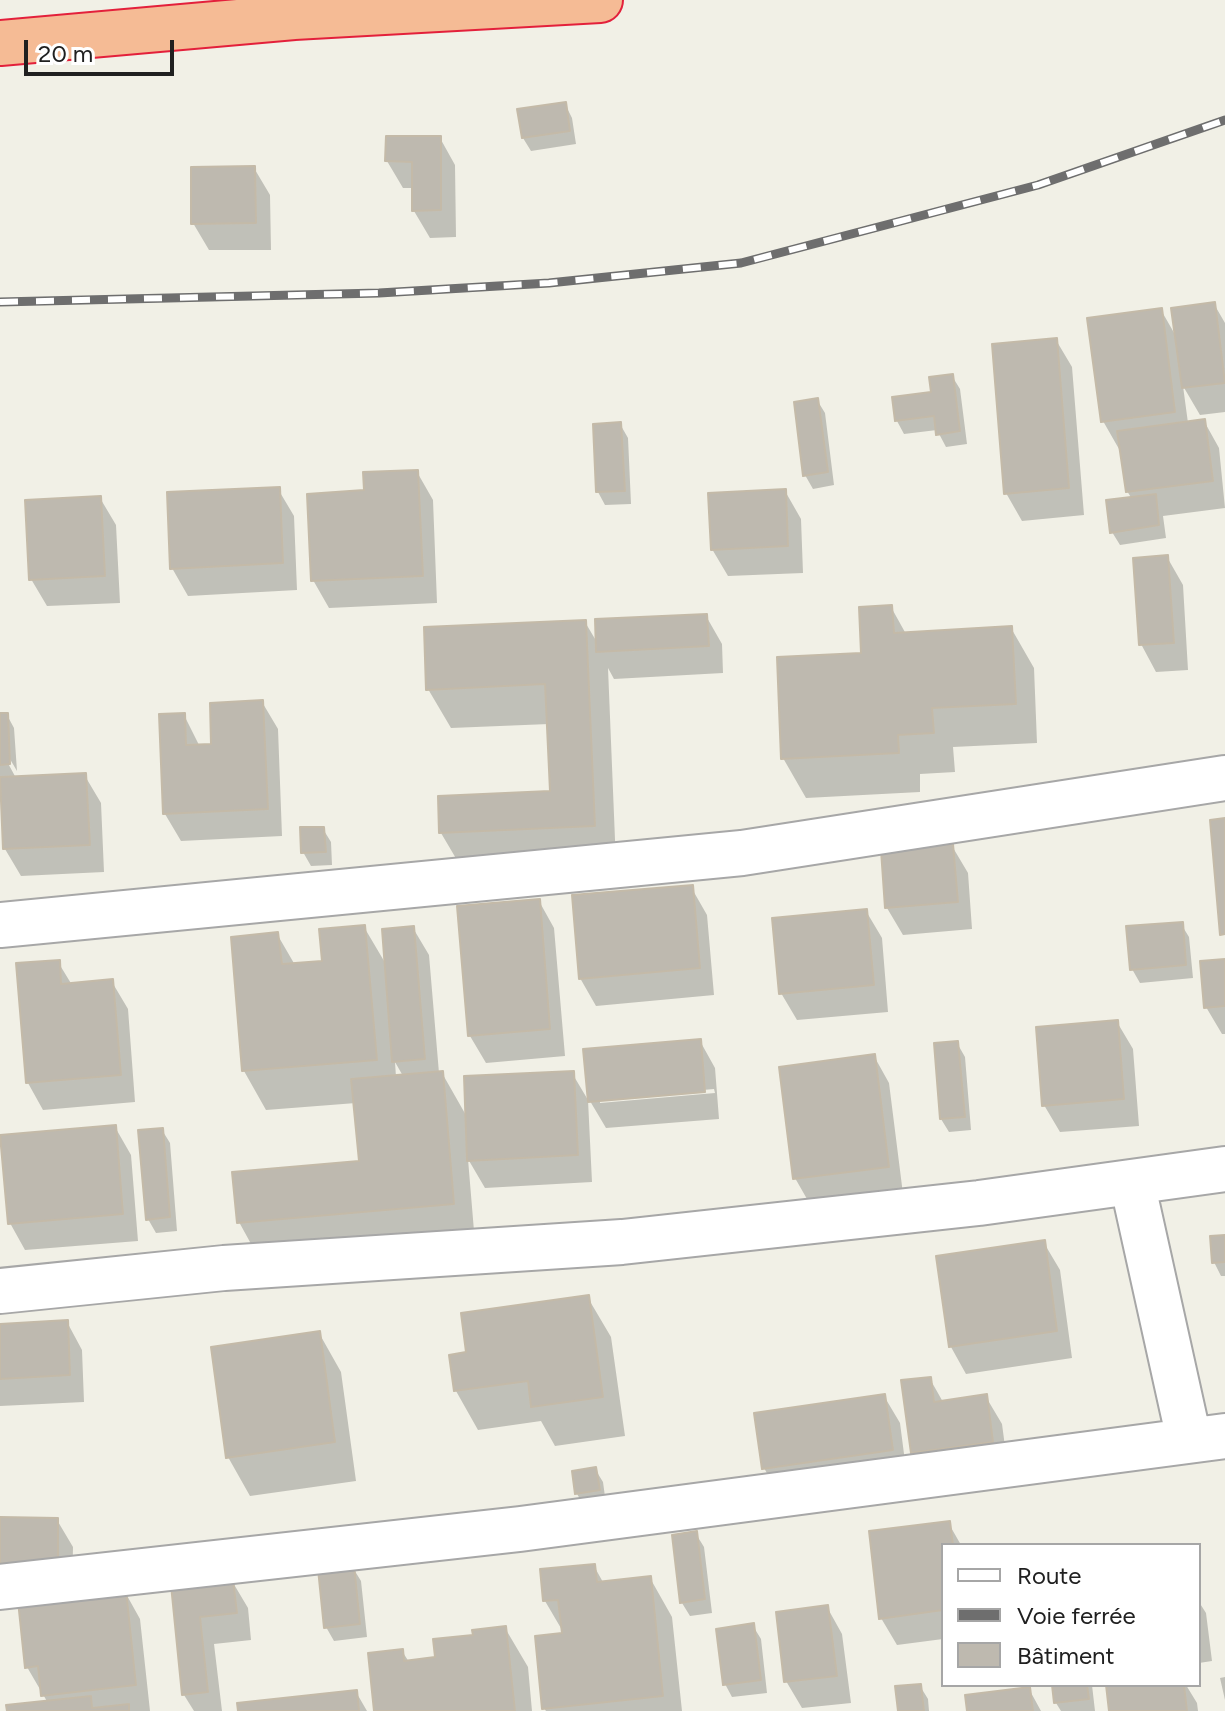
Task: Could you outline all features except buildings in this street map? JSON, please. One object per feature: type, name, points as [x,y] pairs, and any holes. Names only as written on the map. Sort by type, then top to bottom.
[{"type":"highway","points":[[0,43],[294,17],[600,0]]},
{"type":"street","points":[[0,925],[742,853],[1225,778]]},
{"type":"street","points":[[0,1291],[224,1268],[622,1242],[979,1203],[1225,1169]]},
{"type":"street","points":[[0,1587],[520,1529],[1207,1437],[1132,1182]]},
{"type":"railway","points":[[0,302],[379,293],[549,283],[741,263],[1038,185],[1225,120]]}]
